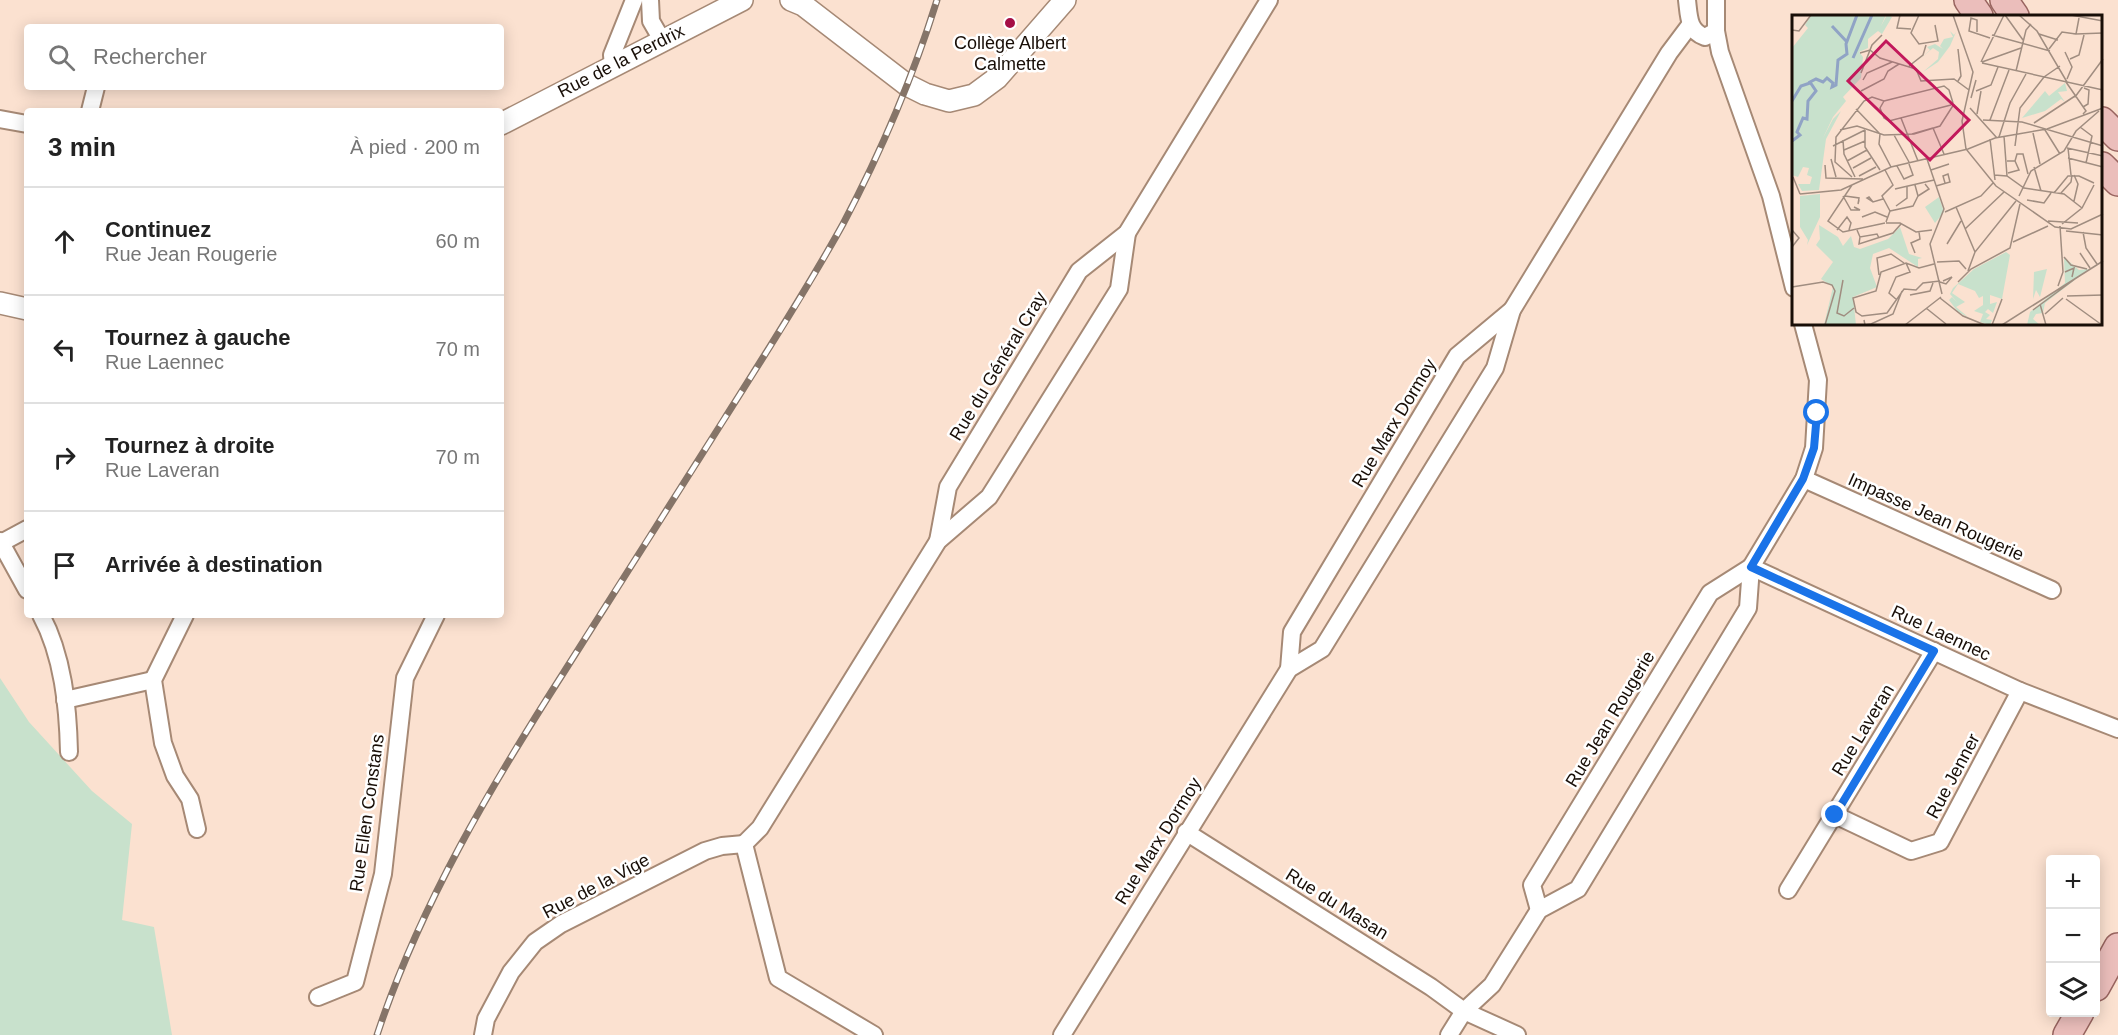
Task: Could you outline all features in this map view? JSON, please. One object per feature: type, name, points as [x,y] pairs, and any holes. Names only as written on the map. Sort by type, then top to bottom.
[{"type":"main road","points":[[1968,0],[1979,15]]},
{"type":"main road","points":[[2004,0],[2013,15]]},
{"type":"main road","points":[[2103,123],[2118,137]]},
{"type":"main road","points":[[2103,167],[2118,182]]},
{"type":"main road","points":[[2100,980],[2118,947]]},
{"type":"main road","points":[[2067,1035],[2077,1017]]},
{"type":"street","points":[[613,66],[612,55],[634,0]]},
{"type":"street","points":[[650,0],[651,21],[662,40]]},
{"type":"street","name":"Rue de la Perdrix","points":[[504,121],[742,0]]},
{"type":"street","points":[[792,0],[803,5],[908,85],[925,94],[949,101],[974,95],[997,78],[1065,0]]},
{"type":"street","name":"Rue du Général Cray","points":[[938,542],[948,487],[1079,271],[1127,233],[1269,0]]},
{"type":"street","points":[[1687,0],[1690,25],[1696,34],[1705,37],[1716,31]]},
{"type":"street","points":[[1716,0],[1716,31],[1720,52],[1771,196],[1792,280]]},
{"type":"street","name":"Rue Marx Dormoy","points":[[1062,1035],[1289,669],[1322,649],[1495,368],[1512,310],[1670,53],[1690,25]]},
{"type":"street","points":[[91,108],[95,90]]},
{"type":"street","points":[[0,118],[24,123]]},
{"type":"street","name":"Rue du Général Cray","points":[[744,844],[760,828],[938,542],[989,497],[1119,289],[1127,233]]},
{"type":"street","points":[[0,303],[24,308]]},
{"type":"street","name":"Rue Marx Dormoy","points":[[1289,669],[1292,632],[1457,356],[1512,310]]},
{"type":"street","name":"Rue Jean Rougerie","points":[[1449,1035],[1464,1011],[1492,985],[1539,910],[1578,889],[1748,608],[1751,567],[1803,479],[1814,448],[1818,380],[1804,326]]},
{"type":"street","name":"Impasse Jean Rougerie","points":[[1803,479],[2052,590]]},
{"type":"street","points":[[24,530],[1,542],[24,584]]},
{"type":"street","name":"Rue Jean Rougerie","points":[[1539,910],[1532,885],[1710,593],[1751,567]]},
{"type":"street","name":"Rue Laennec","points":[[1751,567],[2020,691],[2118,729]]},
{"type":"street","points":[[41,618],[56,653],[65,700],[69,752]]},
{"type":"street","points":[[184,618],[153,680],[163,742],[175,776],[190,798],[197,829]]},
{"type":"street","name":"Rue Ellen Constans","points":[[318,997],[355,982],[383,874],[405,678],[435,618]]},
{"type":"street","name":"Rue Laveran","points":[[1788,890],[1934,651]]},
{"type":"street","points":[[65,700],[153,680]]},
{"type":"street","name":"Rue Jenner","points":[[1835,815],[1911,851],[1940,842],[2020,691]]},
{"type":"street","name":"Rue du Masan","points":[[1186,832],[1431,987],[1464,1011],[1517,1035]]},
{"type":"street","points":[[744,844],[778,978],[874,1035]]},
{"type":"street","name":"Rue de la Vige","points":[[483,1035],[486,1019],[511,972],[535,942],[561,924],[705,851],[744,844]]},
{"type":"green space","points":[[0,678],[29,722],[92,791],[132,824],[122,920],[154,927],[172,1035],[0,1035]]},
{"type":"railway","points":[[377,1035],[414,939],[484,803],[784,323],[843,224],[895,114],[918,57],[937,0]]},
{"type":"place","name":"Collège Albert Calmette","points":[[1010,23]]},
{"type":"route","points":[[1817,413],[1814,448],[1803,479],[1751,567],[1934,651],[1835,815]]}]
